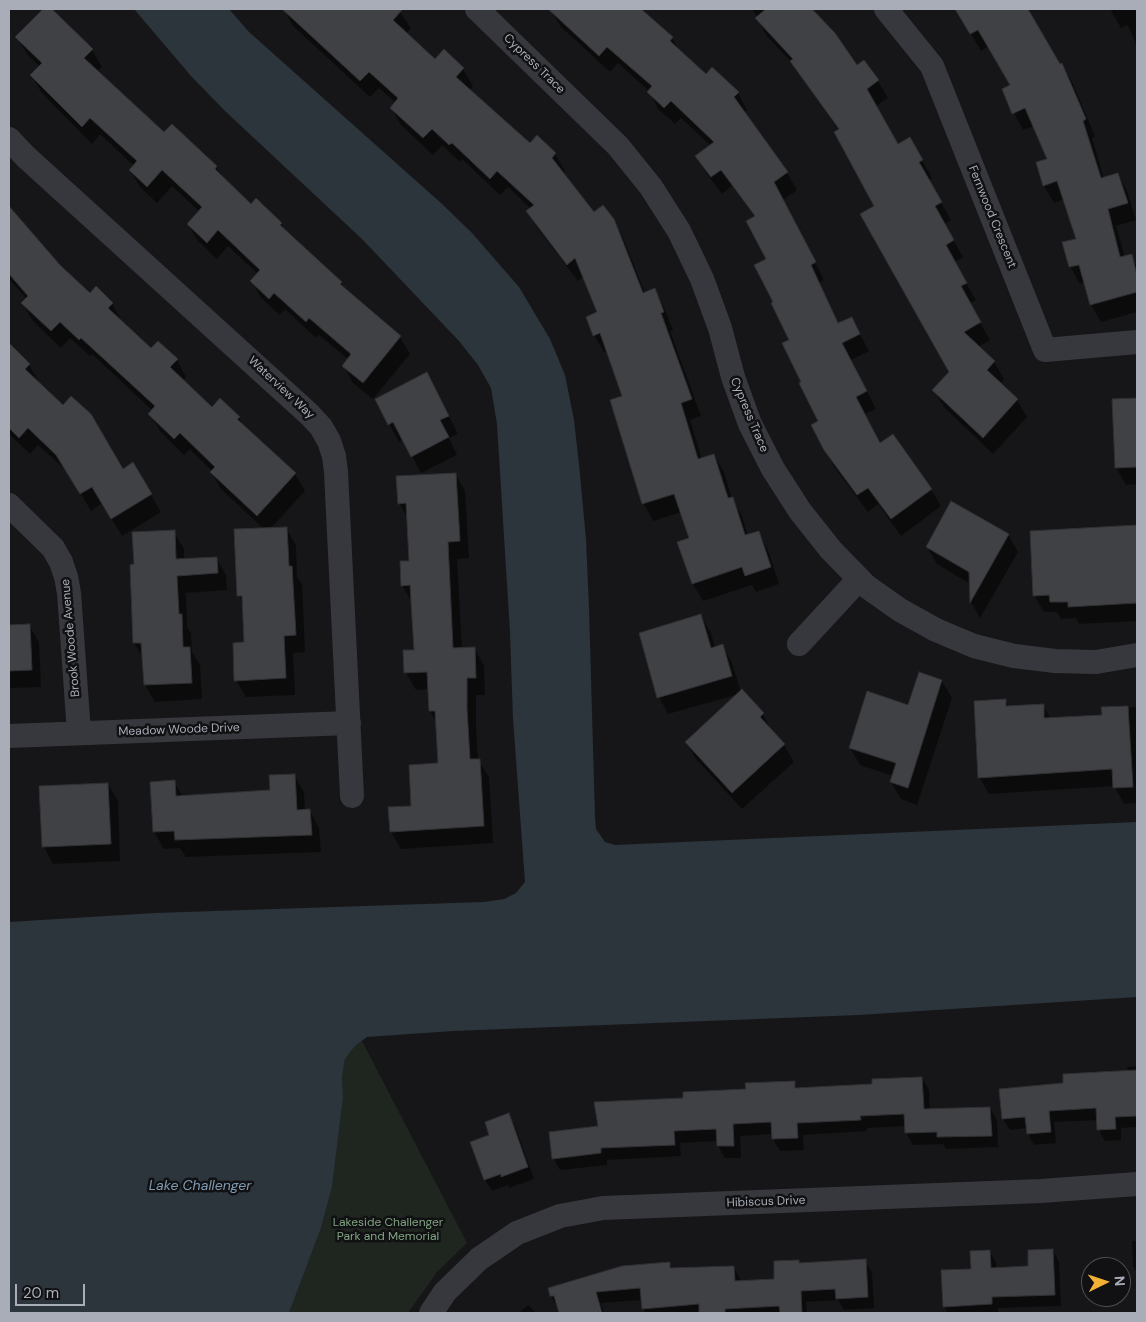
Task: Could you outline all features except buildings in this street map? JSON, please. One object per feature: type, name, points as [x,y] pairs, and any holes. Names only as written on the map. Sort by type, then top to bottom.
[{"type":"street","name":"Cypress Trace","points":[[477,9],[618,146],[651,187],[679,232],[702,279],[720,328],[736,385],[750,424],[773,469],[800,511],[831,550],[866,586],[900,610],[936,630],[974,646],[1014,656],[1055,661],[1096,662],[1137,655]]},
{"type":"street","name":"Fernwood Crescent","points":[[886,9],[932,66],[1044,350],[1137,342]]},
{"type":"street","name":"Waterview Way","points":[[9,139],[26,157],[310,415],[321,427],[332,448],[336,472],[352,796]]},
{"type":"street","name":"Brook Woode Avenue","points":[[9,505],[53,548],[61,562],[66,577],[69,593],[79,734]]},
{"type":"street","points":[[799,644],[859,579]]},
{"type":"street","name":"Meadow Woode Drive","points":[[9,736],[349,723]]},
{"type":"street","name":"Hibiscus Drive","points":[[431,1313],[445,1292],[479,1259],[517,1233],[560,1216],[595,1210],[1041,1191],[1137,1184]]},
{"type":"green space","name":"Lakeside Challenger Park and Memorial","points":[[362,1041],[467,1243],[437,1272],[408,1313],[289,1313],[321,1228],[332,1187],[343,1098],[342,1077],[345,1059],[355,1046]]},
{"type":"water","name":"Lake Challenger","points":[[134,9],[229,9],[249,32],[441,203],[472,233],[519,287],[550,339],[565,375],[574,420],[579,464],[586,539],[595,818],[596,829],[605,842],[615,845],[1137,822],[1137,997],[859,1015],[453,1031],[367,1037],[355,1046],[345,1059],[342,1077],[343,1098],[332,1187],[321,1228],[289,1313],[9,1313],[9,922],[155,913],[484,902],[504,899],[516,893],[525,882],[513,719],[510,632],[497,424],[491,388],[478,365],[459,341],[362,239],[225,111],[191,76]]}]
